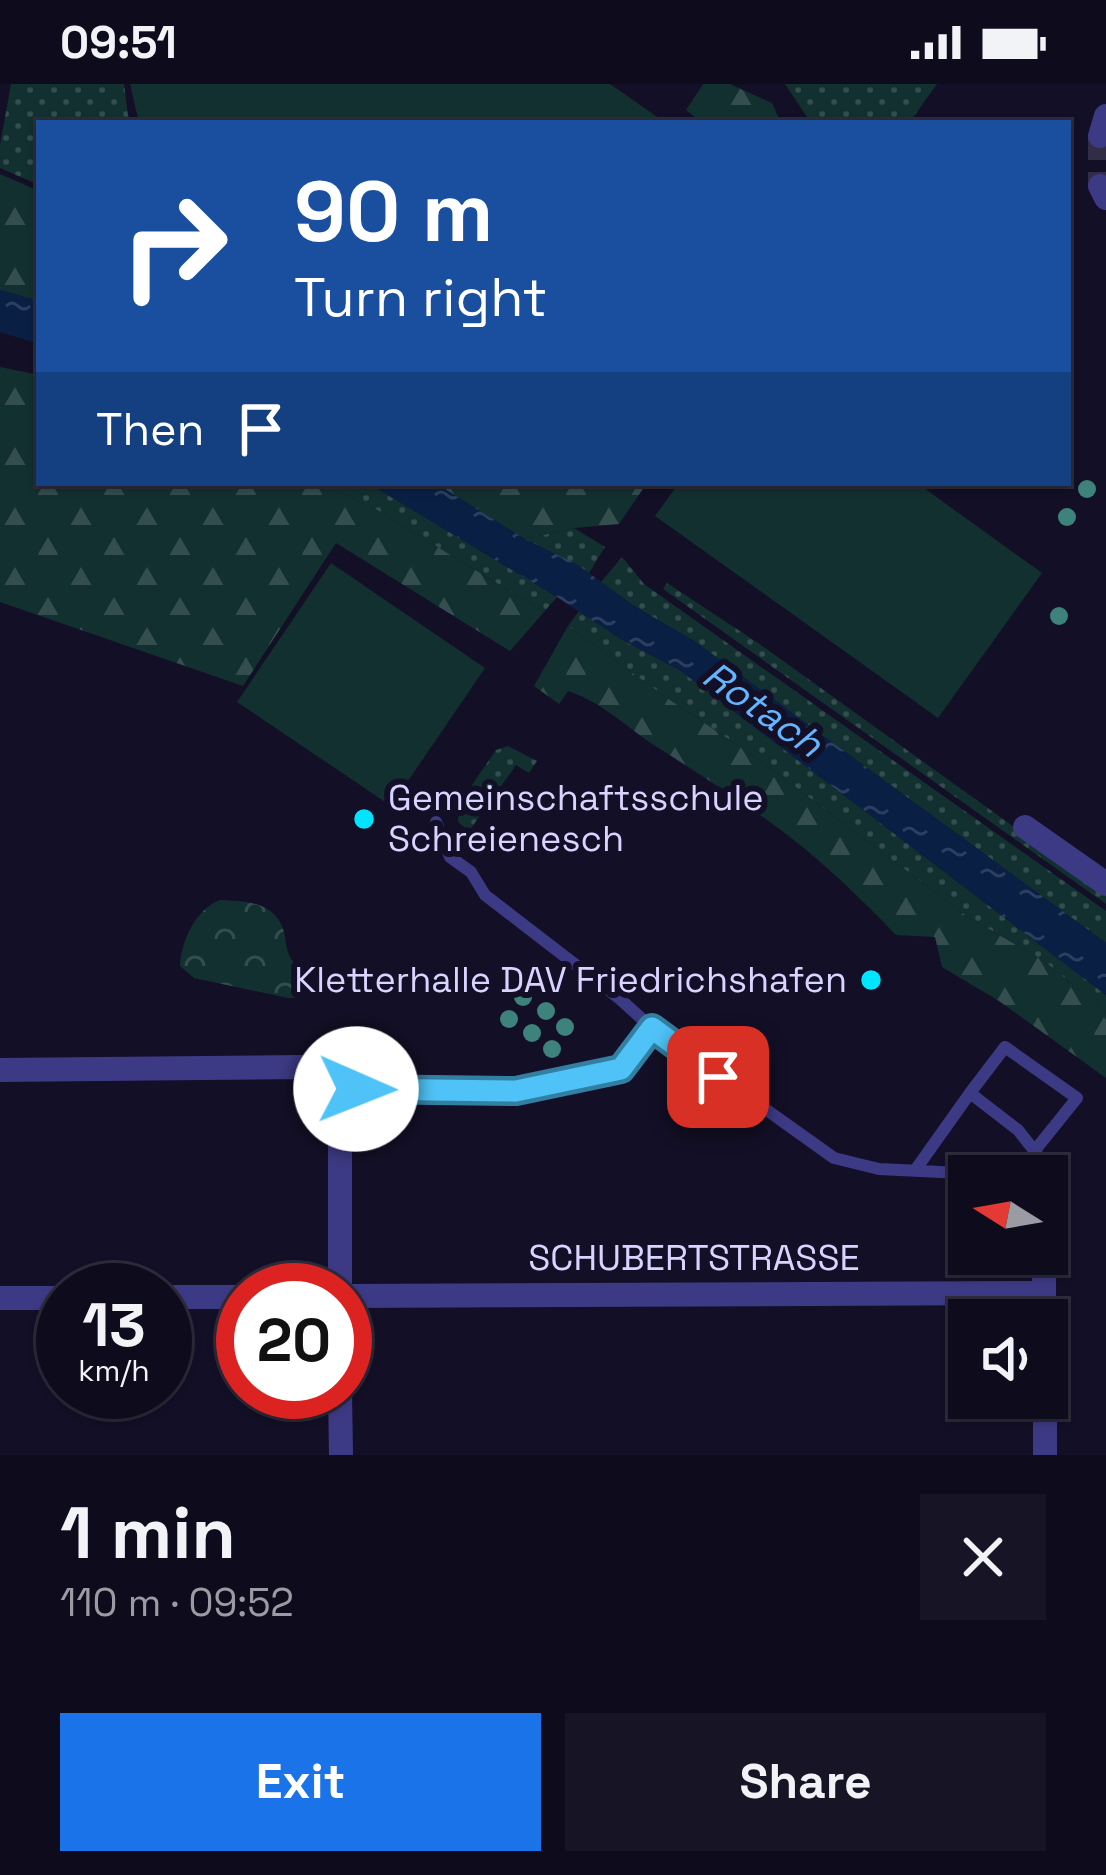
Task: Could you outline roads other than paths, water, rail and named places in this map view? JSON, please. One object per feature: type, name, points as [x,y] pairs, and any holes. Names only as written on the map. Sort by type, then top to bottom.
[{"type":"street","points":[[1025,827],[1106,884]]},
{"type":"street","points":[[0,1070],[303,1067],[340,1094],[342,1263]]},
{"type":"street","points":[[1044,1275],[1044,1299]]},
{"type":"street","name":"SCHUBERTSTRASSE","points":[[372,1293],[1044,1293]]},
{"type":"street","points":[[0,1298],[36,1298]]},
{"type":"street","points":[[340,1419],[340,1455]]},
{"type":"street","points":[[1045,1419],[1045,1455]]},
{"type":"lane","points":[[436,822],[449,857],[471,872],[484,896],[818,1150],[853,1165],[880,1169],[948,1168]]},
{"type":"lane","points":[[340,1094],[356,1089],[516,1091],[621,1069],[652,1028]]},
{"type":"lane","points":[[916,1169],[1005,1047],[1077,1098],[1043,1155]]},
{"type":"lane","points":[[970,1093],[1018,1130],[1030,1155]]},
{"type":"water","points":[[0,290],[36,300],[36,343],[0,332]]},
{"type":"water","name":"Rotach","points":[[373,486],[440,486],[525,539],[578,565],[634,606],[694,641],[1106,943],[1106,995],[681,671]]},
{"type":"tunnel","points":[[1100,136],[1100,186]]},
{"type":"place","name":"Gemeinschaftsschule Schreienesch","points":[[364,819]]},
{"type":"place","name":"Kletterhalle DAV Friedrichshafen","points":[[871,980]]}]
